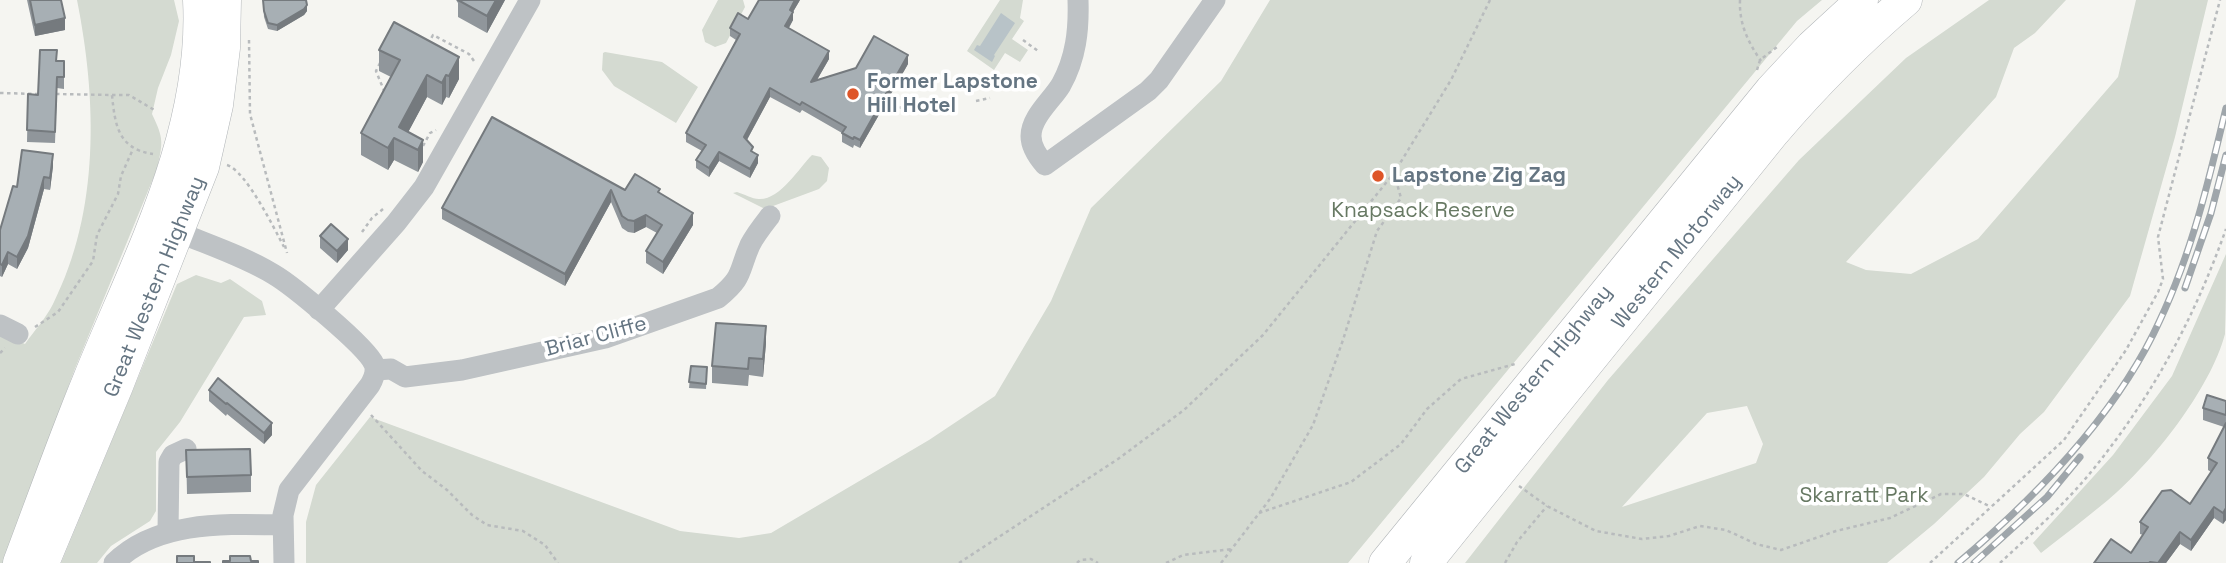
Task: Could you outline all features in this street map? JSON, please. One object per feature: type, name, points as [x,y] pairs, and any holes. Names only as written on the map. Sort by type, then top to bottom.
[{"type":"highway","name":"Great Western Highway","points":[[19,563],[89,378],[128,288],[166,158],[193,90],[199,0]]},
{"type":"highway","name":"Great Western Highway","points":[[43,563],[203,167],[213,130],[225,48],[225,0]]},
{"type":"highway","name":"Western Motorway","points":[[1682,198],[1795,63],[1862,0]]},
{"type":"highway","name":"Western Motorway","points":[[1426,563],[1774,132],[1826,74],[1906,0]]},
{"type":"highway","points":[[166,158],[170,219],[178,232]]},
{"type":"highway","name":"Great Western Highway","points":[[1385,563],[1682,198]]},
{"type":"highway","points":[[128,288],[160,239],[169,233],[178,232]]},
{"type":"street","points":[[318,310],[396,223],[424,187],[530,0]]},
{"type":"street","points":[[1078,0],[1077,41],[1073,55],[1061,84],[1031,131],[1032,145],[1045,165],[1148,91],[1159,80],[1215,0]]},
{"type":"street","name":"Briar Cliffe","points":[[375,370],[391,369],[405,377],[462,370],[605,338],[718,298],[732,287],[742,272],[751,245],[770,216]]},
{"type":"street","points":[[178,232],[272,274],[318,310],[367,355],[375,370],[374,378],[292,484],[285,501],[284,563]]},
{"type":"street","points":[[168,531],[169,462],[176,452],[186,449]]},
{"type":"street","points":[[114,563],[124,553],[168,531],[240,524],[283,525]]},
{"type":"path","points":[[959,563],[1118,460],[1184,410],[1263,335],[1394,173],[1451,80],[1490,0]]},
{"type":"path","points":[[1740,0],[1744,30],[1760,60]]},
{"type":"path","points":[[1930,563],[2064,439],[2126,350],[2158,292],[2163,279],[2158,237],[2220,0]]},
{"type":"path","points":[[249,35],[250,114],[287,253]]},
{"type":"path","points":[[428,45],[433,35],[468,54],[475,64]]},
{"type":"path","points":[[1023,40],[1038,51]]},
{"type":"path","points":[[382,61],[376,71],[386,96]]},
{"type":"path","points":[[0,93],[129,95],[156,111]]},
{"type":"path","points":[[112,95],[119,132],[133,149],[166,158]]},
{"type":"path","points":[[976,101],[990,98]]},
{"type":"path","points":[[887,100],[908,112]]},
{"type":"path","points":[[418,155],[430,133],[440,127]]},
{"type":"path","points":[[0,354],[9,330],[39,326],[58,312],[93,261],[97,235],[118,194],[121,176],[133,149]]},
{"type":"path","points":[[227,165],[234,167],[244,180],[275,229],[290,260]]},
{"type":"path","points":[[1222,562],[1270,499],[1313,425],[1377,231],[1401,198],[1394,173]]},
{"type":"path","points":[[361,233],[372,218],[389,206]]},
{"type":"path","points":[[2000,563],[2090,473],[2137,411],[2180,341],[2226,229]]},
{"type":"path","points":[[1259,513],[1351,482],[1401,444],[1427,409],[1461,379],[1517,364]]},
{"type":"path","points":[[357,401],[413,462],[472,515],[487,525],[523,531],[545,545],[558,563]]},
{"type":"path","points":[[1500,471],[1547,506],[1596,531],[1642,539],[1669,536],[1700,526],[1726,530],[1756,544],[1781,550],[1836,531],[1891,518],[1941,494],[1964,494],[1991,507]]},
{"type":"path","points":[[1505,563],[1517,542],[1547,506]]},
{"type":"path","points":[[1166,563],[1183,555],[1232,549]]},
{"type":"path","points":[[1077,563],[1091,559],[1098,563]]},
{"type":"green space","points":[[77,0],[174,0],[179,21],[152,114],[161,141],[157,169],[74,371],[3,563],[0,563],[0,331],[25,344],[47,314],[68,268],[87,193],[91,116],[84,38]]},
{"type":"green space","points":[[718,0],[743,0],[745,7],[726,43],[715,47],[705,42],[702,30]]},
{"type":"green space","points":[[1000,0],[1023,0],[1020,18],[1024,21],[1012,39],[1028,50],[1020,62],[1005,53],[994,70],[967,51]]},
{"type":"green space","name":"Knapsack Reserve","points":[[1270,0],[1822,0],[1797,21],[1348,563],[306,563],[306,522],[316,485],[370,417],[680,531],[739,538],[771,533],[929,440],[995,396],[1051,301],[1091,208],[1221,81]]},
{"type":"green space","name":"Skarratt Park","points":[[1989,0],[2066,0],[2035,33],[2014,48],[1996,97],[1846,262],[1866,270],[1911,274],[1978,239],[2118,77],[2136,0],[2208,0],[2175,137],[2130,296],[2044,412],[2020,434],[1984,477],[1887,563],[1465,563],[1608,380],[1799,160],[1906,58]],"holes":[[[1747,406],[1763,444],[1756,463],[1622,507],[1707,413]]]},
{"type":"green space","points":[[605,52],[662,62],[698,87],[676,123],[614,86],[602,70]]},
{"type":"green space","points":[[812,155],[821,157],[829,168],[827,181],[819,189],[765,209],[733,193],[759,199],[767,198],[782,189]]},
{"type":"green space","points":[[2226,254],[2225,334],[2207,378],[2193,401],[2160,446],[2125,485],[2041,553],[2033,543],[2113,455],[2172,376]]},
{"type":"green space","points":[[196,275],[221,283],[230,279],[262,301],[266,315],[244,317],[180,422],[156,452],[156,511],[150,521],[111,546],[97,563],[61,563],[177,284]]},
{"type":"shaded area","points":[[1001,13],[1015,23],[992,62],[974,50],[977,45],[980,46]]},
{"type":"building","points":[[30,0],[61,0],[65,18],[35,25]]},
{"type":"building","points":[[263,0],[306,0],[307,5],[277,25],[268,23]]},
{"type":"building","points":[[458,0],[496,0],[487,16]]},
{"type":"building","points":[[759,0],[795,0],[790,10],[793,12],[785,26],[829,51],[811,82],[856,68],[874,36],[908,55],[860,140],[842,133],[846,127],[802,102],[800,105],[770,88],[744,137],[753,147],[751,151],[758,155],[750,169],[719,152],[709,168],[696,160],[706,145],[686,133],[740,34],[730,28],[738,13],[748,19]]},
{"type":"building","points":[[394,22],[459,57],[442,83],[427,75],[399,127],[423,140],[418,150],[394,138],[388,148],[361,133],[400,60],[379,50]]},
{"type":"building","points":[[40,50],[57,50],[56,61],[64,61],[64,77],[57,77],[55,132],[27,130],[28,94],[38,95]]},
{"type":"building","points":[[492,117],[625,190],[635,174],[660,189],[658,192],[693,213],[663,262],[646,251],[662,225],[646,215],[634,221],[622,216],[611,190],[565,274],[442,208]]},
{"type":"building","points":[[22,150],[53,154],[50,178],[44,177],[28,236],[17,257],[8,252],[2,265],[0,230],[13,186],[17,187]]},
{"type":"building","points":[[331,224],[348,239],[337,251],[320,236]]},
{"type":"building","points":[[716,323],[766,326],[763,359],[749,358],[748,369],[712,366]]},
{"type":"building","points":[[691,366],[707,367],[706,384],[689,382]]},
{"type":"building","points":[[218,378],[272,423],[264,433],[209,390]]},
{"type":"building","points":[[2207,395],[2226,401],[2226,415],[2203,408]]},
{"type":"building","points":[[2226,423],[2226,508],[2223,513],[2214,507],[2191,540],[2180,532],[2158,563],[2094,563],[2111,539],[2131,553],[2148,527],[2140,522],[2162,491],[2171,490],[2190,504],[2217,463],[2208,458]]},
{"type":"building","points":[[250,449],[251,475],[187,477],[186,450]]},
{"type":"building","points":[[177,556],[194,556],[194,562],[210,563],[177,563]]},
{"type":"building","points":[[230,556],[250,556],[251,561],[258,563],[223,563],[230,561]]},
{"type":"railway","points":[[1958,563],[2045,482],[2098,421],[2122,388],[2160,320],[2181,268],[2206,189],[2226,108]]},
{"type":"railway","points":[[2185,288],[2211,213],[2226,155]]},
{"type":"railway","points":[[1974,563],[2047,497],[2080,457]]},
{"type":"place","name":"Former Lapstone Hill Hotel","points":[[853,94]]},
{"type":"place","name":"Lapstone Zig Zag","points":[[1378,176]]}]
